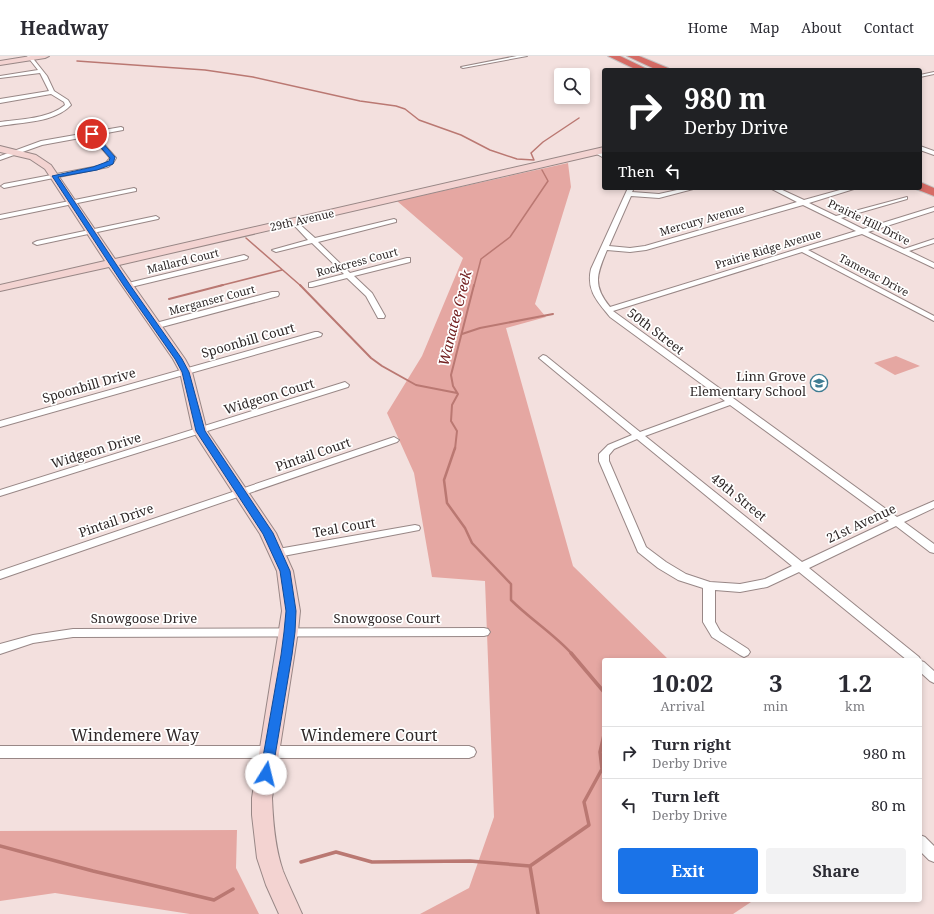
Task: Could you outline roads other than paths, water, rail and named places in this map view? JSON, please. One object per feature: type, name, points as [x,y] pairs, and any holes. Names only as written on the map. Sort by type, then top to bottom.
[{"type":"highway","points":[[612,56],[640,68]]},
{"type":"highway","points":[[631,56],[660,68]]},
{"type":"highway","points":[[922,187],[934,192]]},
{"type":"street","points":[[0,63],[30,57],[45,56]]},
{"type":"street","points":[[463,67],[525,56]]},
{"type":"street","points":[[0,124],[49,115],[63,110],[68,105],[67,102],[52,92],[41,71],[30,57]]},
{"type":"street","points":[[0,77],[41,71]]},
{"type":"street","points":[[922,76],[934,73]]},
{"type":"street","points":[[0,101],[52,92]]},
{"type":"street","points":[[0,158],[41,143],[121,129]]},
{"type":"street","points":[[4,186],[95,169],[111,162],[113,158],[92,134]]},
{"type":"street","points":[[0,149],[16,152],[41,162],[48,167],[55,176],[127,286],[186,372],[200,431],[268,533],[285,571],[291,611],[287,655],[262,798],[262,821],[264,846],[271,870],[291,914]]},
{"type":"street","points":[[922,149],[934,153]]},
{"type":"street","name":"29th Avenue","points":[[0,288],[602,153]]},
{"type":"street","points":[[0,217],[134,190]]},
{"type":"street","points":[[630,191],[659,196],[685,190]]},
{"type":"street","name":"Prairie Hill Drive","points":[[777,190],[934,266]]},
{"type":"street","name":"Mercury Avenue","points":[[604,248],[630,250],[646,248],[847,190]]},
{"type":"street","name":"50th Street","points":[[630,191],[595,269],[593,278],[597,296],[608,310],[730,402],[934,549]]},
{"type":"street","points":[[835,218],[905,198]]},
{"type":"street","name":"Prairie Ridge Avenue","points":[[608,310],[934,209]]},
{"type":"street","points":[[37,243],[156,218]]},
{"type":"street","points":[[276,250],[394,221]]},
{"type":"street","points":[[294,222],[369,295],[381,316]]},
{"type":"street","points":[[903,251],[934,241]]},
{"type":"street","name":"Tamerac Drive","points":[[803,250],[934,319]]},
{"type":"street","name":"Mallard Court","points":[[127,286],[244,257]]},
{"type":"street","name":"Rockcress Court","points":[[312,285],[407,260]]},
{"type":"street","name":"Merganser Court","points":[[155,326],[275,294]]},
{"type":"street","name":"Spoonbill Court","points":[[186,372],[318,334]]},
{"type":"street","name":"49th Street","points":[[543,358],[913,658]]},
{"type":"street","name":"Spoonbill Drive","points":[[0,424],[186,372]]},
{"type":"street","name":"Widgeon Court","points":[[200,431],[345,386]]},
{"type":"street","points":[[639,435],[730,402]]},
{"type":"street","name":"Widgeon Drive","points":[[0,493],[200,431]]},
{"type":"street","name":"21st Avenue","points":[[639,435],[611,447],[604,454],[604,461],[634,533],[642,549],[662,565],[682,577],[709,586],[740,588],[767,583],[934,504]]},
{"type":"street","name":"Pintail Court","points":[[241,493],[394,440]]},
{"type":"street","name":"Pintail Drive","points":[[0,575],[241,493]]},
{"type":"street","name":"Teal Court","points":[[278,553],[415,528]]},
{"type":"street","points":[[709,586],[709,622],[716,634],[744,652]]},
{"type":"street","name":"Snowgoose Drive","points":[[0,649],[33,639],[73,632],[289,632]]},
{"type":"street","name":"Snowgoose Court","points":[[289,632],[484,632]]},
{"type":"street","points":[[922,666],[934,678]]},
{"type":"street","name":"Windemere Way","points":[[0,752],[270,752]]},
{"type":"street","name":"Windemere Court","points":[[270,752],[469,752]]},
{"type":"street","points":[[922,844],[934,855]]},
{"type":"waterway","name":"Wanatee Creek","points":[[77,61],[205,70],[253,77],[360,101],[396,106],[405,109],[419,120],[461,135],[490,150],[517,159],[534,160],[531,153],[543,142],[579,118]]},
{"type":"waterway","name":"Wanatee Creek","points":[[474,286],[481,259],[510,237],[548,181],[542,170]]},
{"type":"waterway","points":[[246,238],[301,286]]},
{"type":"waterway","points":[[219,286],[282,270]]},
{"type":"waterway","points":[[169,299],[223,285]]},
{"type":"waterway","name":"Wanatee Creek","points":[[455,449],[457,431],[451,421],[452,405],[458,394],[453,386],[451,375],[474,285]]},
{"type":"waterway","points":[[301,286],[371,358],[382,366],[416,385],[457,393]]},
{"type":"waterway","points":[[462,334],[480,328],[553,314]]},
{"type":"waterway","name":"Wanatee Creek","points":[[455,448],[444,480],[447,503],[465,528],[472,543],[511,584],[511,600],[571,653]]},
{"type":"waterway","name":"Wanatee Creek","points":[[571,653],[602,690]]},
{"type":"waterway","name":"Wanatee Creek","points":[[602,744],[600,752],[602,769]]},
{"type":"waterway","name":"Wanatee Creek","points":[[530,866],[589,825],[584,802],[602,769]]},
{"type":"waterway","points":[[0,846],[93,871],[214,900],[233,889]]},
{"type":"waterway","points":[[301,862],[336,852],[372,862],[470,861],[530,866]]},
{"type":"waterway","name":"Wanatee Creek","points":[[530,866],[538,914]]},
{"type":"place","name":"Linn Grove Elementary School","points":[[819,383]]}]
